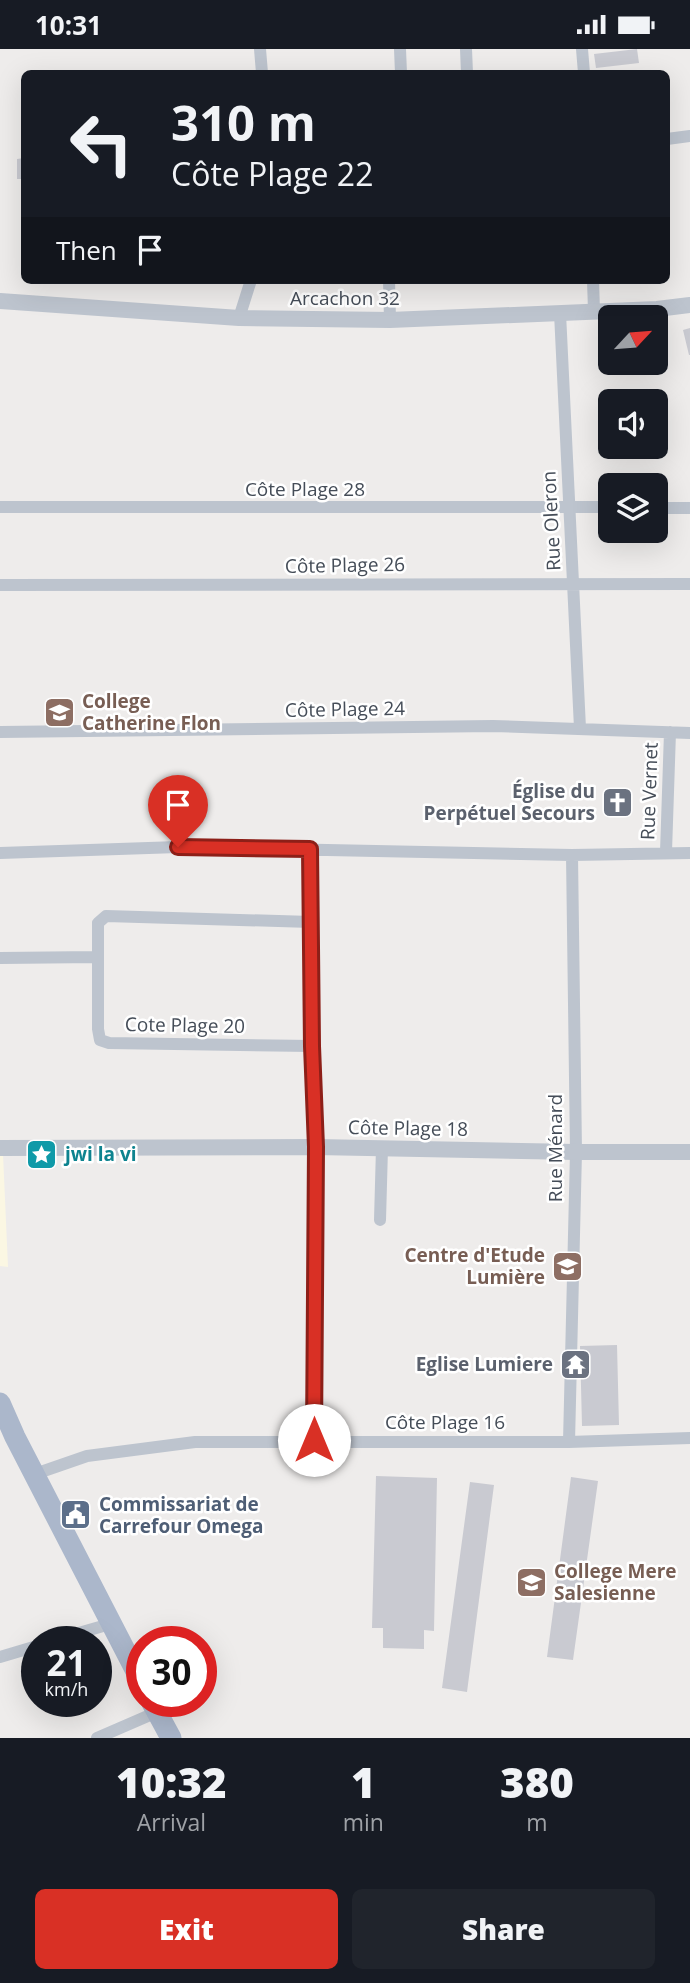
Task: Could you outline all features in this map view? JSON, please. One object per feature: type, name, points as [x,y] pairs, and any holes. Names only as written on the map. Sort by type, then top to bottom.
[{"type":"main road","points":[[0,1403],[7,1440],[35,1474],[126,1654]]},
{"type":"main road","points":[[159,1717],[171,1738]]},
{"type":"street","points":[[260,49],[262,70]]},
{"type":"street","points":[[400,49],[401,70]]},
{"type":"street","points":[[466,49],[467,70]]},
{"type":"street","points":[[582,49],[584,70]]},
{"type":"street","points":[[670,139],[690,137]]},
{"type":"street","points":[[239,319],[250,284]]},
{"type":"street","points":[[389,284],[390,320]]},
{"type":"street","points":[[593,284],[594,311]]},
{"type":"street","name":"Arcachon 32","points":[[0,301],[239,319],[390,320],[690,305]]},
{"type":"street","name":"Rue Oleron","points":[[560,313],[580,728]]},
{"type":"street","name":"Côte Plage 28","points":[[0,507],[598,507]]},
{"type":"street","points":[[668,508],[690,508]]},
{"type":"street","name":"Côte Plage 26","points":[[0,585],[690,583]]},
{"type":"street","name":"Côte Plage 24","points":[[0,732],[479,726],[690,733]]},
{"type":"street","name":"Rue Vernet","points":[[666,852],[670,732]]},
{"type":"street","points":[[0,853],[178,847],[572,855],[690,853]]},
{"type":"street","points":[[310,849],[316,1147],[314,1440]]},
{"type":"street","name":"Rue Ménard","points":[[569,1442],[576,1152],[572,855]]},
{"type":"street","name":"Cote Plage 20","points":[[311,922],[106,916],[98,923],[97,957],[98,1030],[100,1040],[104,1042],[312,1046]]},
{"type":"street","points":[[0,958],[97,957]]},
{"type":"street","name":"Côte Plage 18","points":[[0,1148],[316,1147],[690,1152]]},
{"type":"street","points":[[380,1220],[382,1148]]},
{"type":"street","name":"Côte Plage 16","points":[[35,1474],[87,1456],[195,1442],[569,1442],[690,1438]]},
{"type":"street","points":[[103,1626],[110,1624]]},
{"type":"street","points":[[0,1657],[21,1651]]},
{"type":"street","points":[[97,1738],[136,1717]]},
{"type":"shaded area","points":[[0,1154],[3,1154],[8,1267],[0,1266]]},
{"type":"building","points":[[637,49],[639,63],[596,68],[594,54]]},
{"type":"building","points":[[21,158],[21,179],[17,179],[17,159]]},
{"type":"building","points":[[690,328],[690,355],[689,355],[683,330]]},
{"type":"building","points":[[617,1345],[619,1425],[582,1426],[580,1346]]},
{"type":"building","points":[[376,1476],[437,1478],[434,1631],[424,1630],[424,1649],[383,1648],[383,1628],[372,1628]]},
{"type":"building","points":[[571,1477],[598,1481],[573,1660],[547,1657]]},
{"type":"building","points":[[470,1482],[494,1485],[467,1692],[442,1688]]},
{"type":"place","name":"College Catherine Flon","points":[[59,712]]},
{"type":"place","name":"Église du Perpétuel Secours","points":[[618,802]]},
{"type":"place","name":"jwi la vi","points":[[42,1154]]},
{"type":"place","name":"Centre d'Etude Lumière","points":[[568,1266]]},
{"type":"place","name":"Eglise Lumiere","points":[[576,1364]]},
{"type":"place","name":"Commissariat de Carrefour Omega","points":[[76,1515]]},
{"type":"place","name":"College Mere Salesienne","points":[[531,1582]]},
{"type":"route","points":[[178,847],[310,849],[316,1147],[314,1440]]}]
